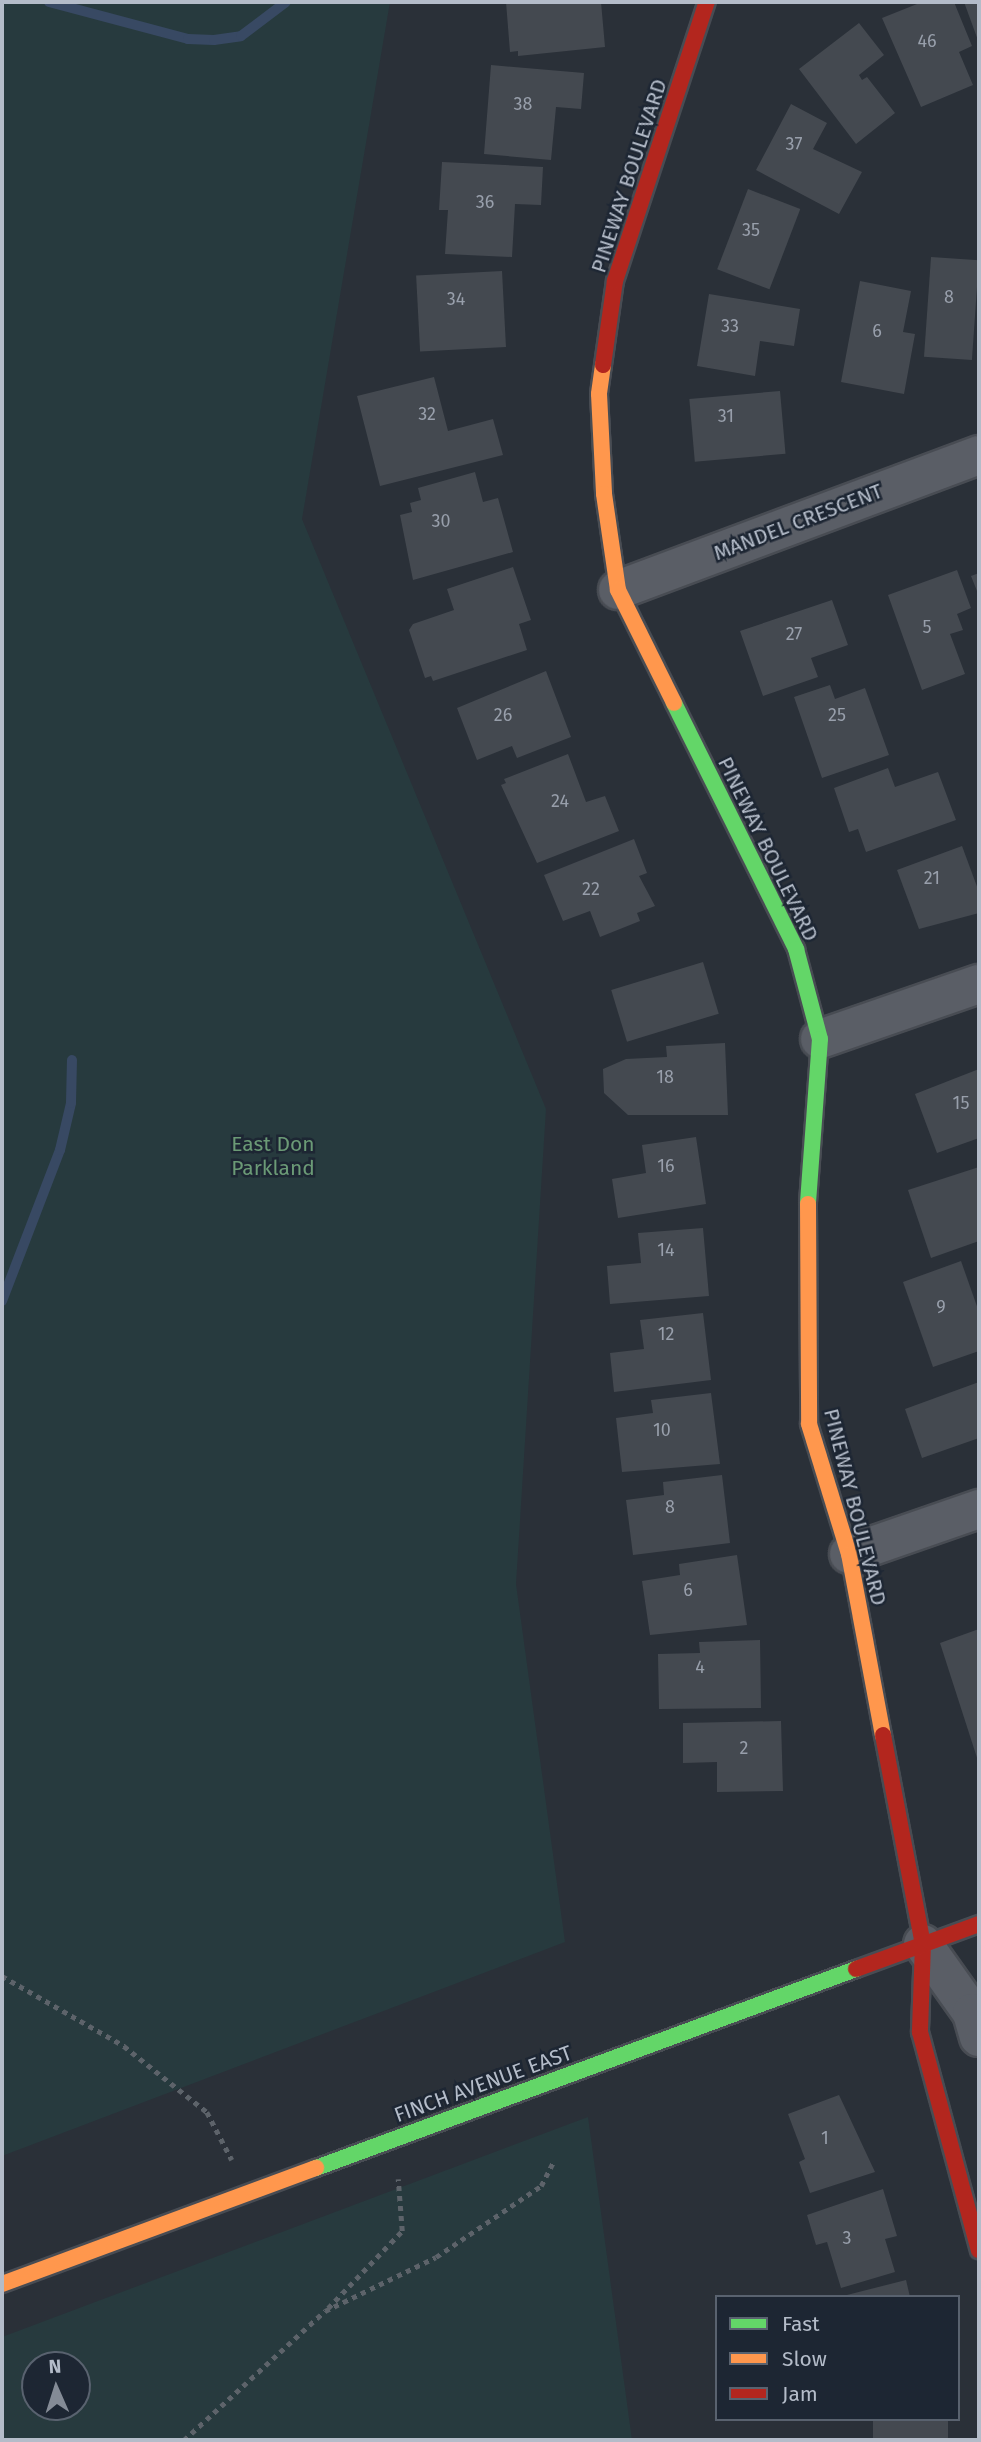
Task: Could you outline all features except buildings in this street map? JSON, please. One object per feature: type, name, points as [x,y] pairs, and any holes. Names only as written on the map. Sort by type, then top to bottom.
[{"type":"street","name":"PINEWAY BOULEVARD","points":[[707,2],[615,281],[599,394],[604,494],[618,590],[796,949],[820,1039],[805,1251],[809,1424],[849,1554],[923,1944],[920,2032],[979,2250]]},
{"type":"street","name":"MANDEL CRESCENT","points":[[618,590],[979,455]]},
{"type":"street","points":[[820,1039],[979,984]]},
{"type":"street","points":[[849,1554],[979,1509]]},
{"type":"street","name":"FINCH AVENUE EAST","points":[[2,2284],[979,1924]]},
{"type":"street","points":[[923,1944],[972,2013],[979,2038]]},
{"type":"path","points":[[2,1976],[124,2046],[206,2112],[247,2193]]},
{"type":"path","points":[[184,2440],[325,2311],[401,2231],[395,2138]]},
{"type":"path","points":[[325,2311],[436,2257],[541,2186],[553,2162]]},
{"type":"green space","name":"East Don Parkland","points":[[2,2],[390,2],[302,519],[546,1109],[516,1584],[565,1942],[2,2156]]},
{"type":"green space","points":[[588,2117],[632,2440],[2,2440],[2,2337]]},
{"type":"waterway","points":[[49,2],[188,39],[214,40],[241,36],[286,2]]},
{"type":"waterway","points":[[2,1301],[60,1150],[71,1103],[72,1060]]},
{"type":"traffic: fast","points":[[674,703],[796,949],[820,1039],[808,1204]]},
{"type":"traffic: fast","points":[[316,2168],[856,1969]]},
{"type":"traffic: slow","points":[[603,365],[599,394],[604,494],[618,590],[674,703]]},
{"type":"traffic: slow","points":[[808,1204],[809,1424],[849,1554],[883,1735]]},
{"type":"traffic: slow","points":[[2,2284],[316,2168]]},
{"type":"traffic: jam","points":[[603,365],[615,281],[707,2]]},
{"type":"traffic: jam","points":[[883,1735],[923,1944],[920,2032],[979,2250]]},
{"type":"traffic: jam","points":[[856,1969],[979,1924]]}]
